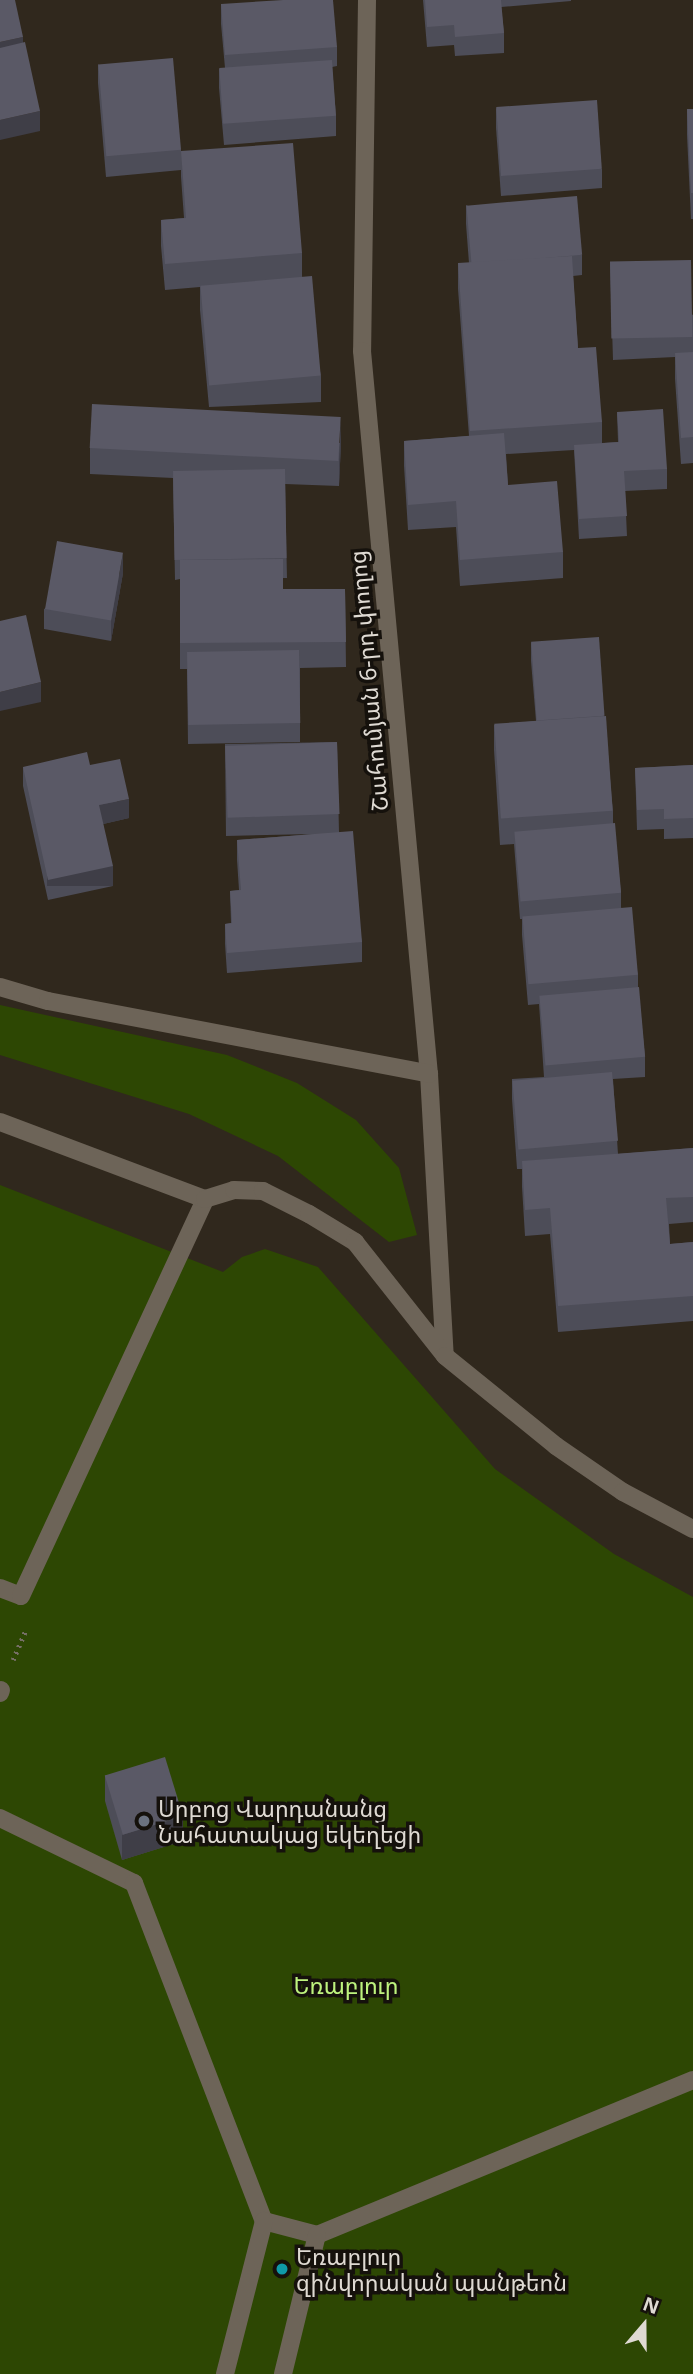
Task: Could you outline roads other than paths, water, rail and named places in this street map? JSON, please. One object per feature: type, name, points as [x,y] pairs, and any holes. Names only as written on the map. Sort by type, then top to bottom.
[{"type":"street","name":"Շահումյան 6-րդ փողոց","points":[[367,0],[362,351],[429,1074],[445,1356]]},
{"type":"street","points":[[0,987],[48,1001],[429,1074]]},
{"type":"street","points":[[0,1122],[205,1199],[234,1190],[262,1191],[355,1242],[445,1356],[556,1446],[623,1492],[693,1529]]},
{"type":"street","points":[[0,1588],[21,1596],[205,1199]]},
{"type":"street","points":[[0,1818],[134,1883],[264,2221],[225,2374]]},
{"type":"street","points":[[264,2221],[317,2235],[693,2080]]},
{"type":"street","points":[[283,2374],[317,2235]]},
{"type":"place","name":"Սրբոց Վարդանանց Նահատակաց եկեղեցի","points":[[144,1821]]},
{"type":"place","name":"Եռաբլուր զինվորական պանթեոն","points":[[282,2269]]},
{"type":"park label","name":"Եռաբլուր","points":[[346,1985]]}]
